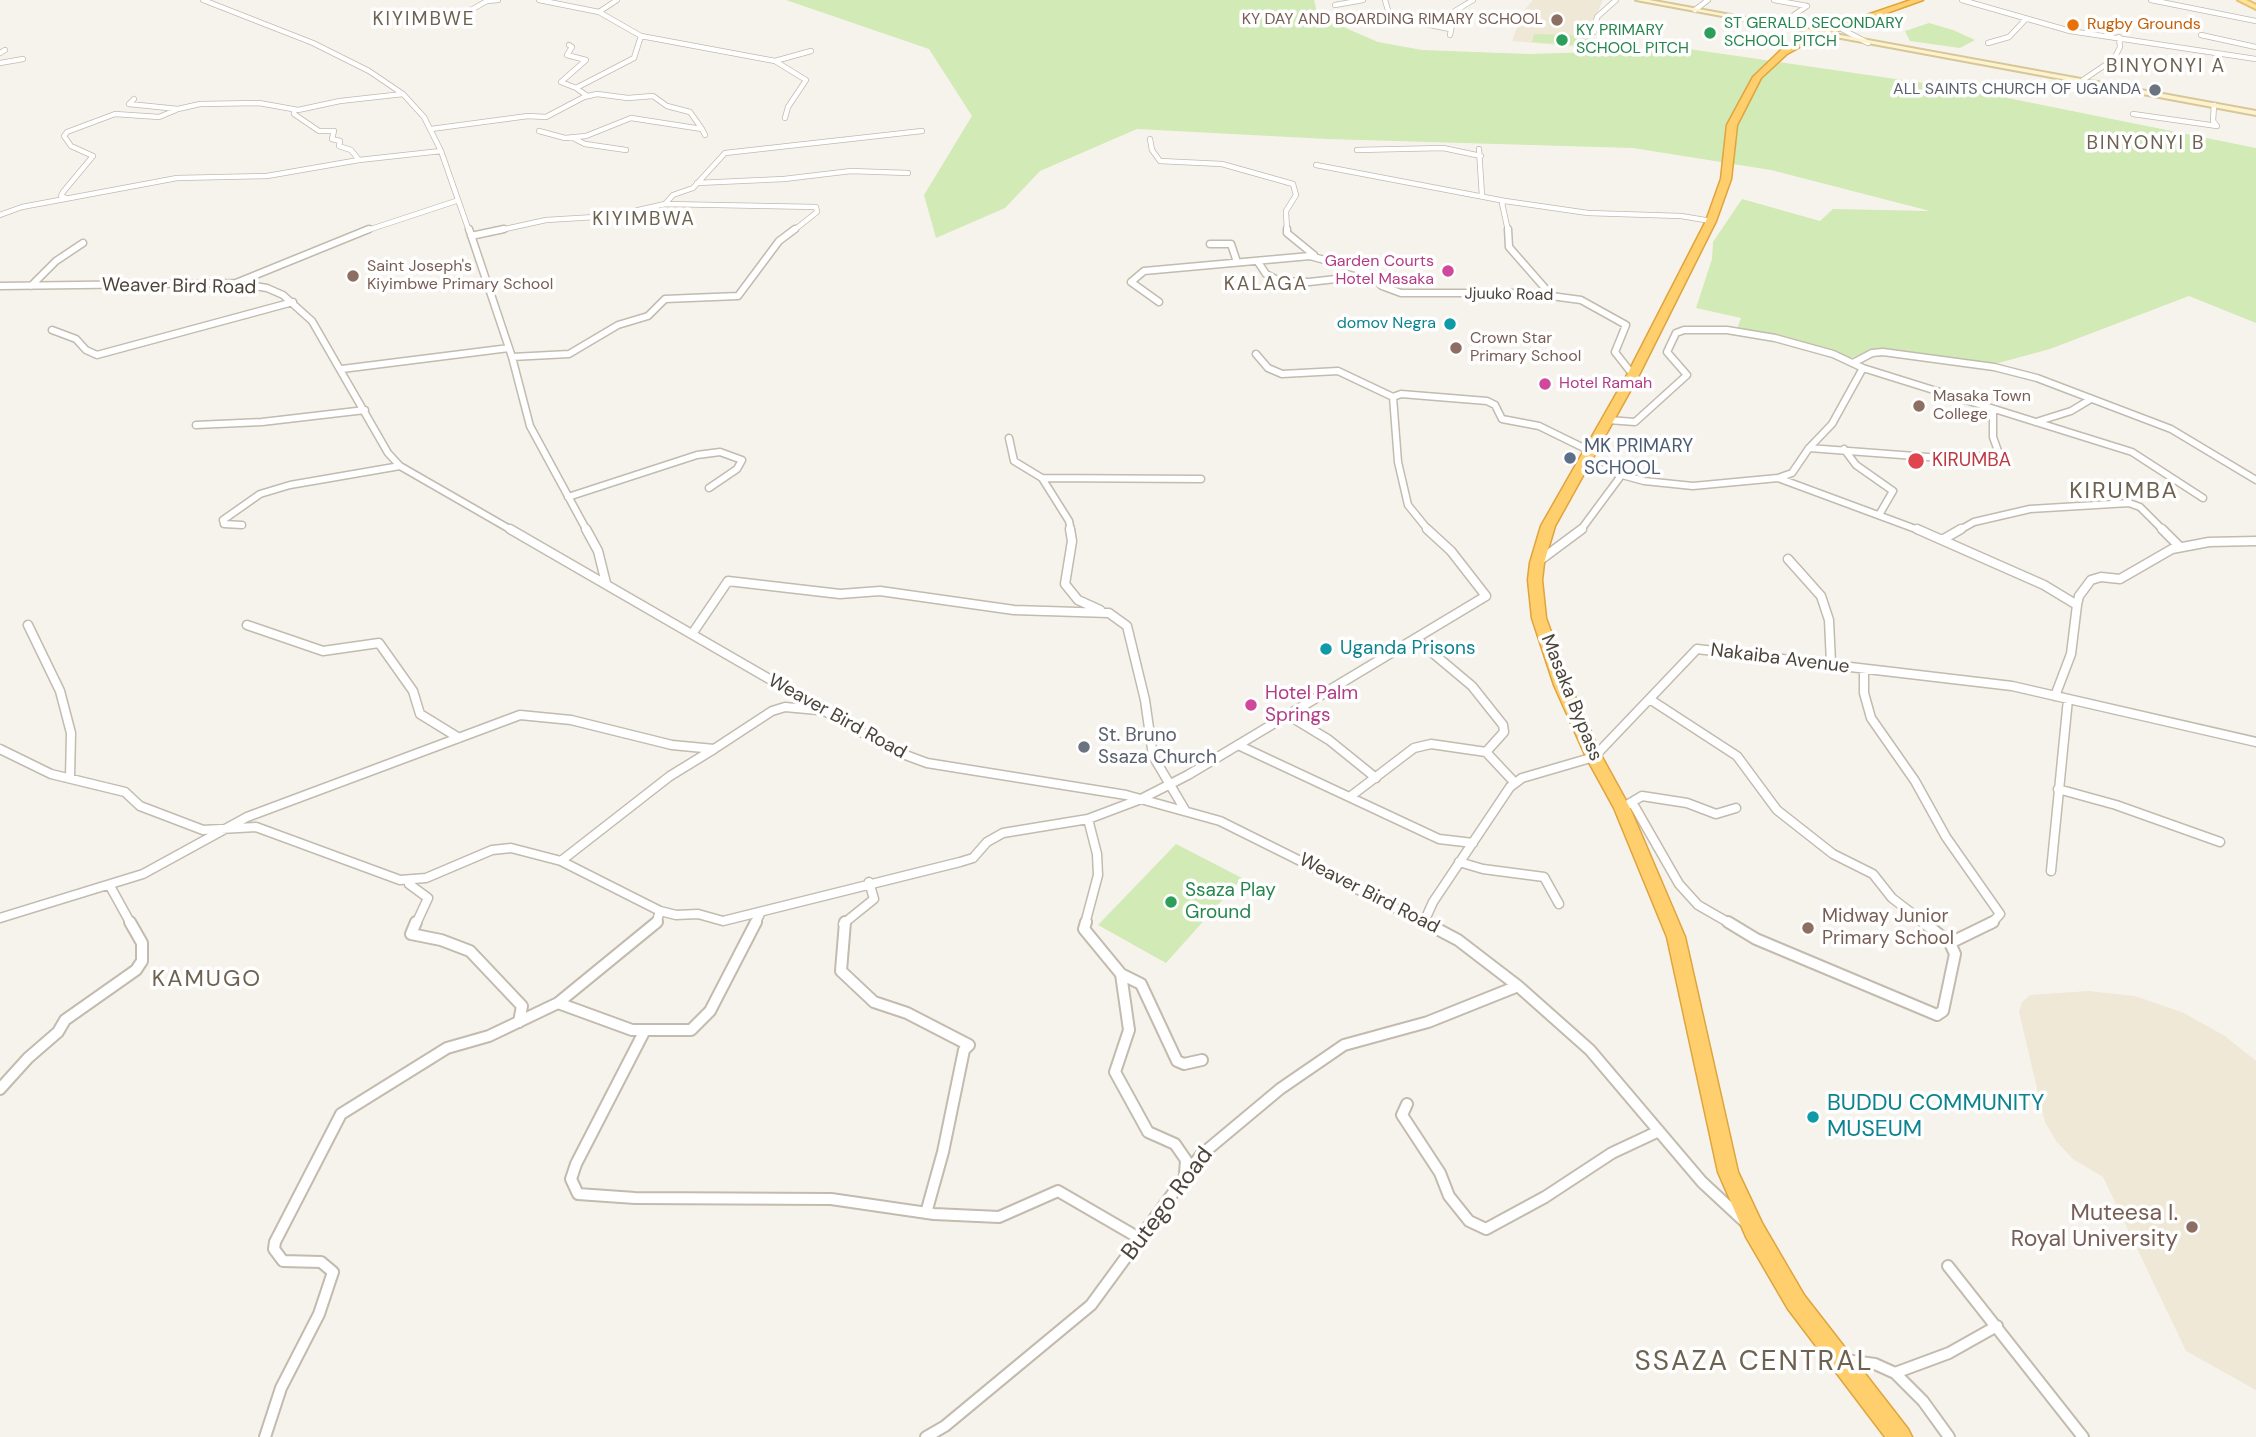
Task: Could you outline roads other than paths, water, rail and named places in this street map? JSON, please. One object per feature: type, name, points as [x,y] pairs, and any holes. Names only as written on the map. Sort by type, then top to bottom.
[{"type":"highway","name":"Masaka Bypass","points":[[1900,1437],[1796,1302],[1754,1230],[1728,1172],[1718,1135],[1690,989],[1676,937],[1627,805],[1594,757],[1562,685],[1539,618],[1535,596],[1536,563],[1548,526],[1633,375],[1711,221],[1726,179],[1732,125],[1757,76],[1784,52],[1816,35],[1919,0]]},
{"type":"main road","points":[[1639,0],[1816,35],[2256,113]]},
{"type":"main road","points":[[2241,0],[2256,7]]},
{"type":"street","points":[[203,0],[313,43],[369,71],[403,94],[432,129],[512,357],[530,426],[550,468],[598,551],[607,583]]},
{"type":"street","points":[[471,9],[487,1],[498,0]]},
{"type":"street","points":[[539,0],[598,12],[641,36],[775,61],[806,80],[788,107],[785,118]]},
{"type":"street","points":[[598,12],[617,0]]},
{"type":"street","points":[[1335,5],[1363,0]]},
{"type":"street","points":[[1385,0],[1390,17],[1450,32],[1455,11],[1473,0]]},
{"type":"street","points":[[1594,32],[1597,17],[1616,0]]},
{"type":"street","points":[[1695,10],[1708,0]]},
{"type":"street","points":[[1774,0],[1807,6],[1778,26]]},
{"type":"street","points":[[1962,0],[2070,31],[2256,59]]},
{"type":"street","points":[[2151,0],[2256,21]]},
{"type":"street","points":[[1988,43],[2009,37],[2018,31],[2025,20]]},
{"type":"street","points":[[1838,27],[1868,43]]},
{"type":"street","points":[[2202,35],[2256,47]]},
{"type":"street","points":[[576,88],[634,58],[641,36]]},
{"type":"street","points":[[2080,82],[2114,59],[2121,45],[2119,37]]},
{"type":"street","points":[[569,45],[572,47],[566,52],[567,55],[586,60],[561,82],[576,88],[586,95],[584,97]]},
{"type":"street","points":[[775,61],[811,51]]},
{"type":"street","points":[[0,62],[23,59]]},
{"type":"street","points":[[68,198],[61,196],[93,156],[71,146],[64,136],[67,132],[115,114],[159,117],[196,104],[259,103],[295,109],[403,94]]},
{"type":"street","points":[[432,129],[528,116],[546,117],[584,97],[597,94],[628,98],[653,96],[665,105],[690,112],[704,132],[631,118],[586,135],[565,138]]},
{"type":"street","points":[[134,99],[129,104],[178,109]]},
{"type":"street","points":[[2133,114],[2213,126],[2217,125],[2213,121],[2214,105]]},
{"type":"street","points":[[295,109],[294,114],[304,118],[319,131],[334,131],[332,139],[340,141],[339,146],[351,150],[359,160]]},
{"type":"street","points":[[539,131],[580,139],[585,144],[596,147],[626,150]]},
{"type":"street","points":[[665,204],[673,195],[697,183],[724,153],[922,131]]},
{"type":"street","points":[[1150,139],[1152,150],[1160,161],[1222,164],[1293,184],[1296,195],[1286,211],[1287,233],[1316,257]]},
{"type":"street","points":[[1357,150],[1443,148],[1481,156]]},
{"type":"street","points":[[1479,149],[1482,196]]},
{"type":"street","points":[[0,215],[22,207],[177,178],[215,174],[267,176],[359,160],[441,151]]},
{"type":"street","points":[[1317,165],[1505,201],[1588,213],[1681,216],[1711,221]]},
{"type":"street","points":[[697,183],[784,179],[851,171],[908,173]]},
{"type":"street","points":[[236,284],[253,274],[386,222],[456,201]]},
{"type":"street","points":[[1505,201],[1502,203],[1508,218],[1509,247],[1551,295]]},
{"type":"street","points":[[471,236],[546,220],[612,216],[665,204],[816,207],[817,212],[779,241],[738,296],[665,299],[648,316],[618,325],[569,354],[512,357]]},
{"type":"street","points":[[1210,244],[1226,241],[1231,244],[1237,262]]},
{"type":"street","points":[[31,286],[56,261],[83,243]]},
{"type":"street","name":"Jjuuko Road","points":[[1159,302],[1131,282],[1144,271],[1316,257],[1374,275],[1382,286],[1401,293],[1551,295],[1581,300],[1623,322],[1627,329],[1615,352],[1633,375]]},
{"type":"street","points":[[1258,262],[1266,274],[1279,281],[1309,282],[1374,275]]},
{"type":"street","name":"Weaver Bird Road","points":[[0,286],[236,284],[267,288],[293,302],[312,321],[388,453],[400,466],[909,758],[1141,799],[1185,810],[1257,837],[1458,940],[1518,986],[1590,1050],[1718,1199],[1754,1230]]},
{"type":"street","points":[[52,330],[76,338],[86,350],[97,355],[293,302]]},
{"type":"street","points":[[1608,420],[1640,419],[1687,375],[1667,352],[1679,331],[1727,330],[1775,338],[2138,455],[2203,498]]},
{"type":"street","points":[[342,369],[509,348]]},
{"type":"street","points":[[1853,363],[1872,353],[1882,352],[1994,367],[2046,381],[2171,429],[2256,480]]},
{"type":"street","points":[[1256,354],[1268,368],[1282,374],[1338,372],[1392,397],[1401,394],[1487,401],[1495,405],[1502,419],[1539,426],[1586,458],[1621,476],[1707,486],[1778,478],[1792,473],[1836,418],[1863,368]]},
{"type":"street","points":[[410,881],[426,878],[464,859],[492,850],[511,848],[561,861],[660,911],[676,915],[698,914],[716,921],[760,914],[869,882],[973,858],[987,842],[1003,833],[1088,819],[1141,799],[1238,745],[1486,596],[1451,551],[1422,525],[1408,505],[1398,462],[1392,397]]},
{"type":"street","points":[[2036,422],[2071,411],[2091,400]]},
{"type":"street","points":[[1809,449],[1844,449],[1941,458],[1988,456],[1998,452],[1993,437],[1993,409]]},
{"type":"street","points":[[196,425],[262,422],[365,410]]},
{"type":"street","points":[[1009,438],[1014,461],[1042,478],[1069,521],[1072,541],[1065,584],[1078,600],[1116,615],[1127,626],[1145,700],[1153,756],[1171,782],[1185,810]]},
{"type":"street","points":[[1844,449],[1862,470],[1894,491],[1879,515]]},
{"type":"street","points":[[568,497],[697,455],[720,452],[742,460],[737,469],[709,488]]},
{"type":"street","points":[[242,525],[224,524],[223,520],[260,494],[290,485],[400,466]]},
{"type":"street","points":[[1792,473],[1798,485]]},
{"type":"street","points":[[1042,478],[1092,476],[1201,479]]},
{"type":"street","points":[[1536,563],[1570,541],[1588,524],[1621,476]]},
{"type":"street","points":[[1778,478],[1942,540],[2063,595],[2077,605]]},
{"type":"street","points":[[1942,540],[1974,522],[2030,509],[2129,503],[2140,507],[2180,547]]},
{"type":"street","points":[[2055,696],[2071,654],[2079,596],[2091,580],[2101,577],[2124,578],[2180,547],[2209,542],[2256,541]]},
{"type":"street","points":[[1788,559],[1821,596],[1829,620],[1831,663]]},
{"type":"street","points":[[692,634],[727,580],[840,594],[872,590],[1014,610],[1068,614],[1103,611]]},
{"type":"street","points":[[2063,595],[2079,596]]},
{"type":"street","points":[[28,625],[60,691],[71,733],[70,778]]},
{"type":"street","points":[[247,625],[323,651],[379,643],[413,691],[420,714],[459,738]]},
{"type":"street","points":[[1416,639],[1472,686],[1503,725],[1504,732],[1486,752]]},
{"type":"street","name":"Nakaiba Avenue","points":[[1515,783],[1594,757],[1698,649],[2012,686],[2256,742]]},
{"type":"street","points":[[1864,669],[1864,693],[1871,718],[1915,781],[1946,837],[2000,914],[1993,923],[1950,943]]},
{"type":"street","points":[[2051,871],[2068,699]]},
{"type":"street","points":[[1651,700],[1737,756],[1777,810],[1833,854],[1874,874],[1892,898],[1950,943],[1955,954],[1947,999],[1941,1014],[1932,1013],[1838,976],[1756,939],[1698,905],[1679,884],[1627,805],[1642,796],[1687,803],[1716,814],[1736,808]]},
{"type":"street","points":[[561,861],[670,776],[772,711],[785,707],[824,710]]},
{"type":"street","points":[[0,918],[110,886],[178,858],[247,817],[513,717],[537,714],[672,745],[714,748]]},
{"type":"street","points":[[1288,715],[1329,740],[1376,778]]},
{"type":"street","points":[[1238,745],[1439,839],[1473,843]]},
{"type":"street","points":[[1351,796],[1422,746],[1486,752],[1515,783],[1459,862],[1424,922]]},
{"type":"street","points":[[0,749],[30,766],[125,792],[140,806],[191,826],[224,830],[256,827],[322,853],[410,881],[428,898],[411,934],[465,948],[522,1006],[542,1011]]},
{"type":"street","points":[[2058,789],[2116,804],[2220,842]]},
{"type":"street","points":[[1088,819],[1098,875],[1096,890],[1082,924],[1089,937],[1121,974],[1141,984],[1161,1021],[1177,1061],[1184,1064],[1202,1060]]},
{"type":"street","points":[[1459,862],[1483,869],[1544,877],[1559,904]]},
{"type":"street","points":[[869,882],[874,899],[868,907],[844,924],[845,951],[841,971],[874,1002],[906,1013],[968,1045],[964,1051],[943,1153],[926,1213]]},
{"type":"street","points":[[1,1084],[58,1032],[65,1020],[136,970],[142,961],[142,943],[110,886]]},
{"type":"street","points":[[656,925],[660,911]]},
{"type":"street","points":[[558,1003],[644,1032],[691,1030],[701,1023],[737,963],[760,914]]},
{"type":"street","points":[[265,1437],[281,1388],[332,1283],[333,1272],[328,1265],[283,1261],[274,1249],[279,1232],[333,1124],[350,1106],[422,1061],[447,1048],[489,1036],[558,1003],[656,925],[676,915]]},
{"type":"street","points":[[1121,974],[1129,1030],[1115,1072],[1148,1132],[1175,1144],[1186,1160],[1185,1174]]},
{"type":"street","name":"Butego Road","points":[[926,1437],[965,1410],[1091,1306],[1201,1154],[1280,1088],[1328,1053],[1365,1037],[1428,1022],[1518,986]]},
{"type":"street","points":[[519,1022],[522,1006]]},
{"type":"street","points":[[644,1032],[576,1164],[571,1179],[578,1194],[635,1198],[831,1199],[926,1213],[999,1217],[1058,1191],[1073,1197],[1139,1238]]},
{"type":"street","points":[[1407,1104],[1402,1115],[1440,1173],[1449,1196],[1469,1221],[1486,1229],[1545,1197],[1612,1153],[1659,1131]]},
{"type":"street","points":[[1948,1266],[2083,1437]]},
{"type":"street","points":[[1895,1373],[1949,1353],[1997,1326]]},
{"type":"street","points":[[1838,1359],[1875,1364],[1895,1373],[1923,1401],[1949,1437]]},
{"type":"place","name":"KY DAY AND BOARDING RIMARY SCHOOL","points":[[1557,20]]},
{"type":"place","name":"Rugby Grounds","points":[[2073,25]]},
{"type":"place","name":"ST GERALD SECONDARY SCHOOL PITCH","points":[[1710,33]]},
{"type":"place","name":"KY PRIMARY SCHOOL PITCH","points":[[1562,40]]},
{"type":"place","name":"ALL SAINTS CHURCH OF UGANDA","points":[[2155,90]]},
{"type":"place","name":"Garden Courts Hotel Masaka","points":[[1448,271]]},
{"type":"place","name":"Saint Joseph's Kiyimbwe Primary School","points":[[353,276]]},
{"type":"place","name":"domov Negra","points":[[1450,324]]},
{"type":"place","name":"Crown Star Primary School","points":[[1456,348]]},
{"type":"place","name":"Hotel Ramah","points":[[1545,384]]},
{"type":"place","name":"Masaka Town College","points":[[1919,406]]},
{"type":"place","name":"MK PRIMARY SCHOOL","points":[[1570,458]]},
{"type":"place","name":"KIRUMBA","points":[[1916,461]]},
{"type":"place","name":"Uganda Prisons","points":[[1326,649]]},
{"type":"place","name":"Hotel Palm Springs","points":[[1251,705]]},
{"type":"place","name":"St. Bruno Ssaza Church","points":[[1084,747]]},
{"type":"place","name":"Ssaza Play Ground","points":[[1171,902]]},
{"type":"place","name":"Midway Junior Primary School","points":[[1808,928]]},
{"type":"place","name":"BUDDU COMMUNITY MUSEUM","points":[[1813,1117]]},
{"type":"place","name":"Muteesa I. Royal University","points":[[2192,1227]]},
{"type":"district","name":"KIYIMBWE","points":[[424,20]]},
{"type":"district","name":"BINYONYI A","points":[[2166,67]]},
{"type":"district","name":"BINYONYI B","points":[[2146,144]]},
{"type":"district","name":"KIYIMBWA","points":[[644,220]]},
{"type":"district","name":"KALAGA","points":[[1266,285]]},
{"type":"district","name":"KIRUMBA","points":[[2124,492]]},
{"type":"district","name":"KAMUGO","points":[[207,980]]},
{"type":"district","name":"SSAZA CENTRAL","points":[[1754,1363]]}]
